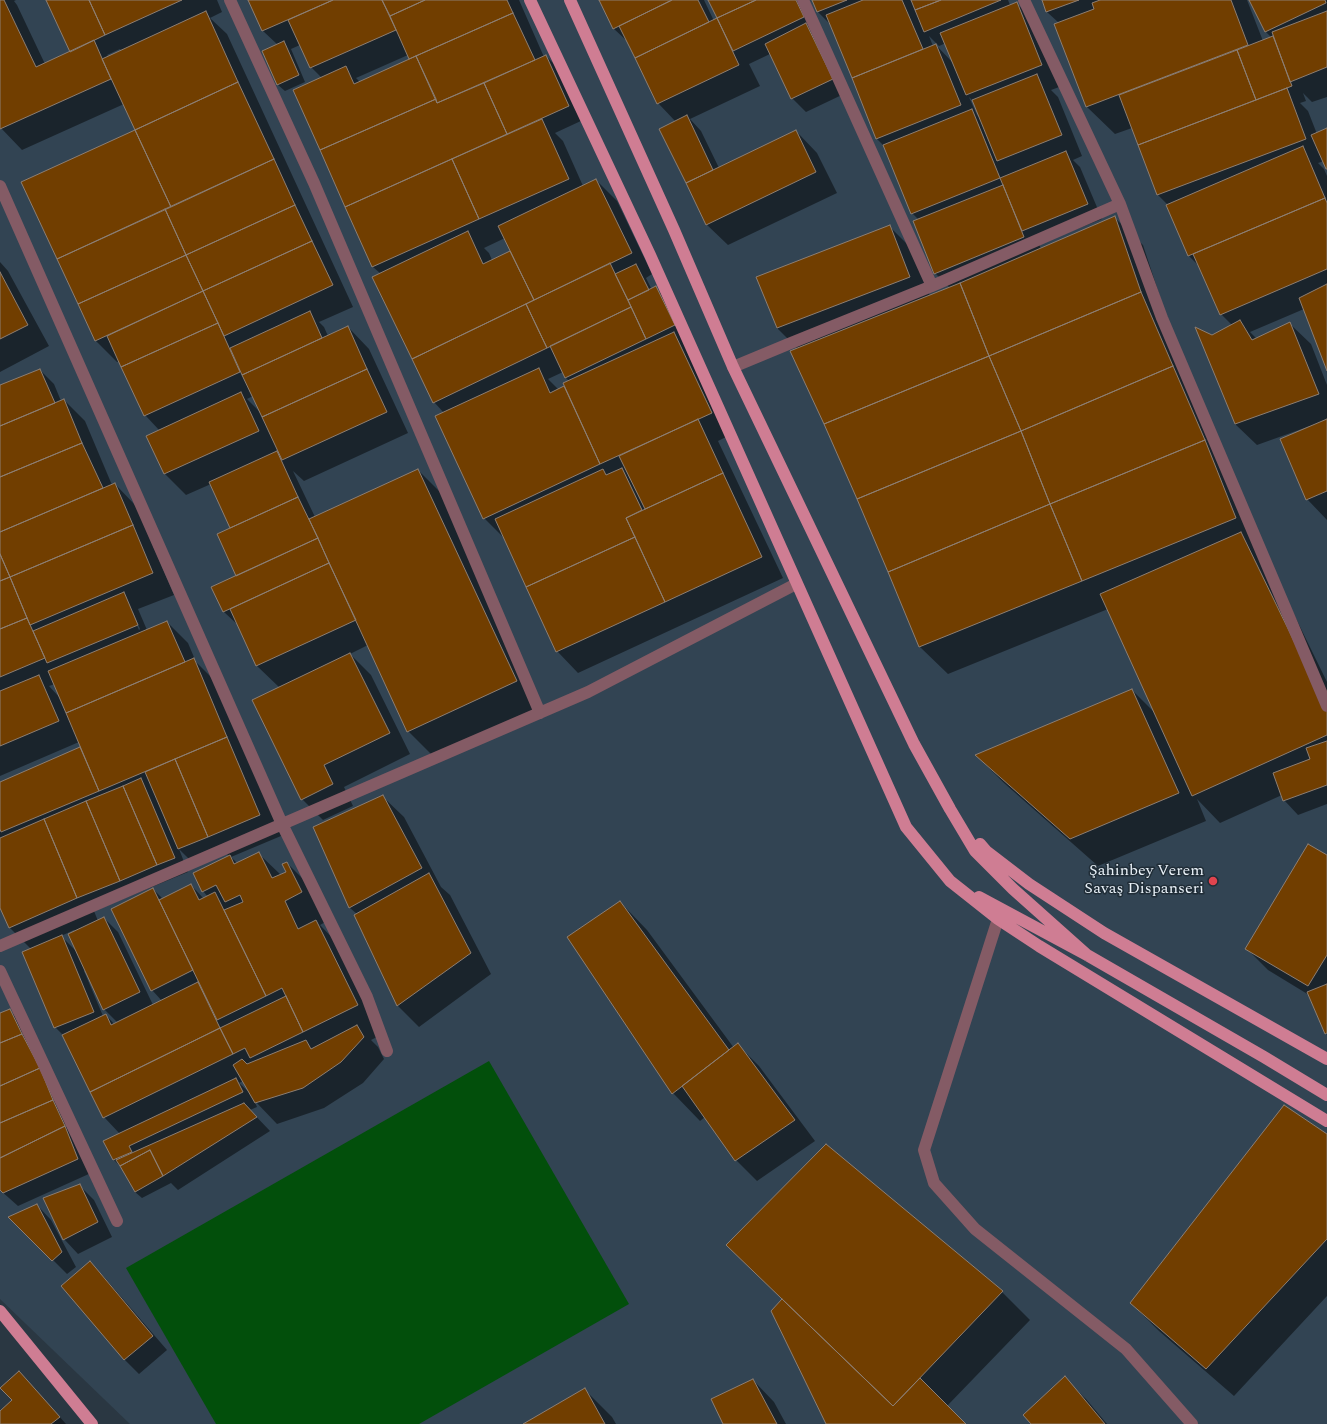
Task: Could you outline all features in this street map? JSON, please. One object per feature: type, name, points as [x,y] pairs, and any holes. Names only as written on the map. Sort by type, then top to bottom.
[{"type":"main road","points":[[530,0],[650,255],[906,827],[950,881],[998,919],[1039,946],[1327,1121]]},
{"type":"main road","points":[[570,0],[674,230],[733,367],[914,744],[975,851],[1013,889],[1088,955]]},
{"type":"main road","points":[[950,809],[986,851],[1029,884],[1104,932],[1327,1059]]},
{"type":"main road","points":[[950,881],[1088,955],[1327,1095]]},
{"type":"main road","points":[[0,1311],[92,1424]]},
{"type":"street","points":[[230,0],[317,191],[540,713]]},
{"type":"street","points":[[803,0],[932,286]]},
{"type":"street","points":[[1024,0],[1120,204],[1162,318],[1327,706]]},
{"type":"street","points":[[0,186],[282,824],[367,997],[386,1052]]},
{"type":"street","points":[[733,367],[932,286],[1120,204]]},
{"type":"street","points":[[0,946],[588,692],[796,584]]},
{"type":"street","points":[[998,919],[924,1150],[934,1183],[975,1229],[1126,1349],[1192,1424]]},
{"type":"street","points":[[0,971],[117,1221]]},
{"type":"shaded area","points":[[0,0],[1327,0],[1327,1424],[130,1424],[0,1299]]},
{"type":"green space","points":[[489,1061],[629,1304],[419,1424],[216,1424],[126,1268]]},
{"type":"building","points":[[0,0],[4,0],[36,67],[94,40],[111,79],[0,129]]},
{"type":"building","points":[[46,0],[89,0],[105,35],[70,52]]},
{"type":"building","points":[[89,0],[182,0],[105,35]]},
{"type":"building","points":[[248,0],[333,0],[262,31]]},
{"type":"building","points":[[333,0],[382,0],[396,30],[310,68],[288,20]]},
{"type":"building","points":[[382,0],[425,0],[390,16]]},
{"type":"building","points":[[425,0],[507,0],[513,13],[409,59],[390,16]]},
{"type":"building","points":[[599,0],[672,0],[613,29]]},
{"type":"building","points":[[672,0],[698,0],[709,22],[635,58],[619,26]]},
{"type":"building","points":[[708,0],[756,0],[717,18]]},
{"type":"building","points":[[756,0],[796,0],[804,17],[733,51],[717,18]]},
{"type":"building","points":[[812,0],[847,0],[817,12]]},
{"type":"building","points":[[863,0],[902,0],[923,49],[852,78],[826,15]]},
{"type":"building","points":[[911,0],[941,0],[915,10]]},
{"type":"building","points":[[941,0],[1001,0],[924,32],[915,10]]},
{"type":"building","points":[[1042,0],[1079,0],[1046,12]]},
{"type":"building","points":[[1100,0],[1231,0],[1248,45],[1086,107],[1054,24],[1094,9],[1092,3]]},
{"type":"building","points":[[1249,0],[1325,0],[1326,3],[1265,32]]},
{"type":"building","points":[[1017,2],[1042,65],[966,95],[940,33]]},
{"type":"building","points":[[206,11],[238,82],[135,130],[102,59]]},
{"type":"building","points":[[1327,11],[1327,67],[1290,82],[1272,32]]},
{"type":"building","points":[[513,13],[535,60],[437,103],[416,56]]},
{"type":"building","points":[[717,18],[739,65],[657,104],[635,58]]},
{"type":"building","points":[[806,23],[833,79],[791,99],[765,44]]},
{"type":"building","points":[[1273,36],[1292,86],[1256,100],[1237,50]]},
{"type":"building","points":[[284,41],[299,75],[277,85],[262,51]]},
{"type":"building","points":[[936,44],[961,105],[876,139],[852,78]]},
{"type":"building","points":[[1237,50],[1256,100],[1138,145],[1119,95]]},
{"type":"building","points":[[546,55],[569,106],[507,134],[484,83]]},
{"type":"building","points":[[416,56],[436,99],[320,150],[293,90],[346,66],[354,84]]},
{"type":"building","points":[[1037,74],[1062,135],[997,161],[972,100]]},
{"type":"building","points":[[238,82],[274,159],[171,207],[135,130]]},
{"type":"building","points":[[484,83],[507,134],[345,207],[320,150],[436,99],[437,103]]},
{"type":"building","points":[[1287,88],[1306,139],[1157,195],[1138,145]]},
{"type":"building","points":[[972,109],[1000,178],[911,214],[883,145]]},
{"type":"building","points":[[687,115],[713,170],[686,183],[659,129]]},
{"type":"building","points":[[542,119],[569,179],[479,219],[452,159]]},
{"type":"building","points":[[1327,128],[1327,169],[1326,169],[1311,135]]},
{"type":"building","points":[[135,130],[171,207],[57,259],[21,182]]},
{"type":"building","points":[[796,130],[816,172],[706,225],[686,183]]},
{"type":"building","points":[[1303,146],[1325,198],[1188,256],[1166,205]]},
{"type":"building","points":[[1066,151],[1088,204],[1022,231],[1000,178]]},
{"type":"building","points":[[274,159],[295,205],[186,255],[165,209]]},
{"type":"building","points":[[452,159],[479,219],[372,267],[345,207]]},
{"type":"building","points":[[596,179],[632,253],[534,300],[498,226]]},
{"type":"building","points":[[1003,185],[1024,237],[934,274],[913,221]]},
{"type":"building","points":[[1325,198],[1327,203],[1327,269],[1220,315],[1193,254]]},
{"type":"building","points":[[295,205],[312,241],[203,291],[186,255]]},
{"type":"building","points":[[165,209],[186,255],[78,304],[57,259]]},
{"type":"building","points":[[1115,216],[1141,292],[989,356],[960,283]]},
{"type":"building","points":[[890,225],[910,277],[777,328],[756,277]]},
{"type":"building","points":[[468,231],[483,264],[510,251],[534,300],[412,359],[372,277]]},
{"type":"building","points":[[312,241],[333,285],[224,336],[203,291]]},
{"type":"building","points":[[186,255],[203,291],[95,341],[78,304]]},
{"type":"building","points":[[610,263],[631,307],[547,348],[526,304]]},
{"type":"building","points":[[636,264],[649,290],[628,300],[615,274]]},
{"type":"building","points":[[0,272],[28,325],[0,339]]},
{"type":"building","points":[[960,283],[989,356],[824,424],[790,351]]},
{"type":"building","points":[[1327,284],[1327,371],[1299,298]]},
{"type":"building","points":[[656,286],[675,325],[646,339],[628,300]]},
{"type":"building","points":[[203,291],[218,323],[121,367],[107,336]]},
{"type":"building","points":[[1141,292],[1173,366],[1021,431],[989,356]]},
{"type":"building","points":[[526,304],[547,348],[433,403],[412,359]]},
{"type":"building","points":[[631,307],[646,339],[565,378],[550,346]]},
{"type":"building","points":[[310,311],[322,338],[242,375],[230,348]]},
{"type":"building","points":[[1240,320],[1252,340],[1290,322],[1319,394],[1235,424],[1195,327],[1212,335]]},
{"type":"building","points":[[218,323],[240,372],[144,416],[121,367]]},
{"type":"building","points":[[348,326],[367,369],[262,417],[242,375]]},
{"type":"building","points":[[674,332],[712,413],[600,464],[563,383]]},
{"type":"building","points":[[989,356],[1021,431],[857,499],[824,424]]},
{"type":"building","points":[[1173,366],[1205,440],[1050,504],[1021,431]]},
{"type":"building","points":[[539,368],[550,393],[564,386],[600,464],[483,519],[435,416]]},
{"type":"building","points":[[40,369],[55,403],[0,426],[0,385]]},
{"type":"building","points":[[367,369],[387,412],[282,460],[262,417]]},
{"type":"building","points":[[241,392],[259,431],[164,474],[146,436]]},
{"type":"building","points":[[64,399],[82,443],[0,477],[0,426]]},
{"type":"building","points":[[698,419],[723,473],[645,509],[619,456]]},
{"type":"building","points":[[1327,419],[1327,491],[1306,500],[1280,439]]},
{"type":"building","points":[[1021,431],[1050,504],[888,572],[857,499]]},
{"type":"building","points":[[1205,440],[1236,518],[1082,581],[1050,504]]},
{"type":"building","points":[[82,443],[103,488],[0,532],[0,477]]},
{"type":"building","points":[[277,451],[298,497],[230,528],[209,482]]},
{"type":"building","points":[[622,468],[642,510],[626,518],[635,537],[526,587],[495,519],[603,469],[606,475]]},
{"type":"building","points":[[418,469],[517,681],[407,732],[309,519]]},
{"type":"building","points":[[723,473],[762,557],[665,602],[626,518]]},
{"type":"building","points":[[115,483],[133,525],[10,577],[0,554],[0,532]]},
{"type":"building","points":[[298,497],[318,538],[236,576],[217,534]]},
{"type":"building","points":[[1050,504],[1082,581],[919,647],[888,572]]},
{"type":"building","points":[[133,525],[153,573],[30,625],[10,577]]},
{"type":"building","points":[[1241,532],[1327,709],[1327,735],[1192,796],[1100,594]]},
{"type":"building","points":[[635,537],[665,602],[556,652],[526,587]]},
{"type":"building","points":[[318,538],[329,563],[223,612],[211,587]]},
{"type":"building","points":[[0,554],[10,577],[0,581]]},
{"type":"building","points":[[329,563],[356,620],[256,666],[230,609]]},
{"type":"building","points":[[10,577],[27,618],[0,629],[0,581]]},
{"type":"building","points":[[124,592],[138,625],[47,663],[33,631]]},
{"type":"building","points":[[27,618],[45,658],[0,677],[0,629]]},
{"type":"building","points":[[167,621],[185,662],[66,713],[48,671]]},
{"type":"building","points":[[350,653],[390,733],[324,765],[333,784],[301,800],[252,700]]},
{"type":"building","points":[[194,658],[227,737],[99,791],[66,713]]},
{"type":"building","points":[[39,675],[59,721],[0,746],[0,691]]},
{"type":"building","points":[[1132,689],[1179,793],[1070,839],[975,755]]},
{"type":"building","points":[[227,737],[260,815],[208,837],[175,759]]},
{"type":"building","points":[[1327,741],[1327,785],[1283,801],[1273,773],[1310,759],[1306,748]]},
{"type":"building","points":[[80,747],[99,791],[1,832],[0,782]]},
{"type":"building","points":[[175,759],[208,837],[178,849],[145,772]]},
{"type":"building","points":[[141,778],[175,858],[157,865],[123,786]]},
{"type":"building","points":[[123,786],[157,865],[120,881],[86,801]]},
{"type":"building","points":[[383,795],[422,868],[349,908],[313,827]]},
{"type":"building","points":[[86,801],[120,881],[77,898],[44,819]]},
{"type":"building","points":[[44,819],[77,898],[9,928],[0,908],[0,838]]},
{"type":"building","points":[[1308,844],[1327,855],[1327,955],[1308,986],[1245,949]]},
{"type":"building","points":[[259,852],[272,878],[286,872],[282,864],[287,862],[302,892],[285,901],[298,929],[316,920],[358,1005],[303,1032],[282,988],[266,996],[224,910],[243,902],[240,895],[225,902],[216,885],[202,892],[193,873],[230,855],[234,864]]},
{"type":"building","points":[[429,873],[471,953],[397,1006],[354,915]]},
{"type":"building","points":[[191,884],[199,900],[215,892],[266,996],[217,1020],[159,900]]},
{"type":"building","points":[[153,888],[193,970],[151,991],[111,909]]},
{"type":"building","points":[[620,901],[729,1050],[672,1094],[567,937]]},
{"type":"building","points":[[104,917],[140,992],[103,1010],[68,934]]},
{"type":"building","points":[[62,935],[94,1012],[54,1028],[22,952]]},
{"type":"building","points":[[198,982],[220,1028],[90,1092],[62,1035],[106,1014],[111,1025]]},
{"type":"building","points":[[1327,984],[1327,1033],[1325,1034],[1307,992]]},
{"type":"building","points":[[286,996],[303,1032],[250,1058],[245,1048],[233,1054],[220,1028]]},
{"type":"building","points":[[10,1009],[22,1034],[0,1043],[0,1013]]},
{"type":"building","points":[[357,1025],[364,1037],[341,1062],[303,1088],[255,1103],[233,1065],[242,1059],[247,1064],[306,1040],[311,1049]]},
{"type":"building","points":[[220,1028],[233,1054],[103,1118],[90,1092]]},
{"type":"building","points":[[22,1034],[40,1068],[0,1086],[0,1043]]},
{"type":"building","points":[[738,1043],[795,1120],[735,1161],[682,1086]]},
{"type":"building","points":[[40,1068],[53,1100],[0,1123],[0,1086]]},
{"type":"building","points":[[236,1078],[243,1092],[129,1146],[132,1152],[113,1160],[103,1141]]},
{"type":"building","points":[[53,1100],[65,1126],[0,1158],[0,1123]]},
{"type":"building","points":[[244,1103],[257,1117],[163,1176],[150,1150],[120,1166],[116,1160]]},
{"type":"building","points":[[1284,1105],[1327,1134],[1327,1239],[1206,1369],[1130,1303]]},
{"type":"building","points":[[65,1126],[78,1159],[3,1193],[0,1190],[0,1158]]},
{"type":"building","points":[[826,1144],[1003,1291],[893,1406],[726,1245]]},
{"type":"building","points":[[150,1150],[163,1176],[135,1192],[120,1166]]},
{"type":"building","points":[[80,1184],[98,1222],[63,1240],[43,1198]]},
{"type":"building","points":[[37,1204],[62,1252],[52,1261],[8,1217]]},
{"type":"building","points":[[90,1261],[153,1336],[124,1360],[61,1286]]},
{"type":"building","points":[[782,1299],[893,1406],[920,1378],[966,1424],[826,1424],[771,1311]]},
{"type":"building","points":[[19,1371],[60,1417],[51,1424],[0,1424],[0,1411],[12,1400],[0,1388]]},
{"type":"building","points":[[1065,1376],[1105,1424],[1031,1424],[1023,1415]]},
{"type":"building","points":[[753,1379],[777,1424],[723,1424],[711,1399]]},
{"type":"building","points":[[585,1388],[605,1424],[523,1424]]},
{"type":"place","name":"Şahinbey Verem Savaş Dispanseri","points":[[1213,881]]}]
